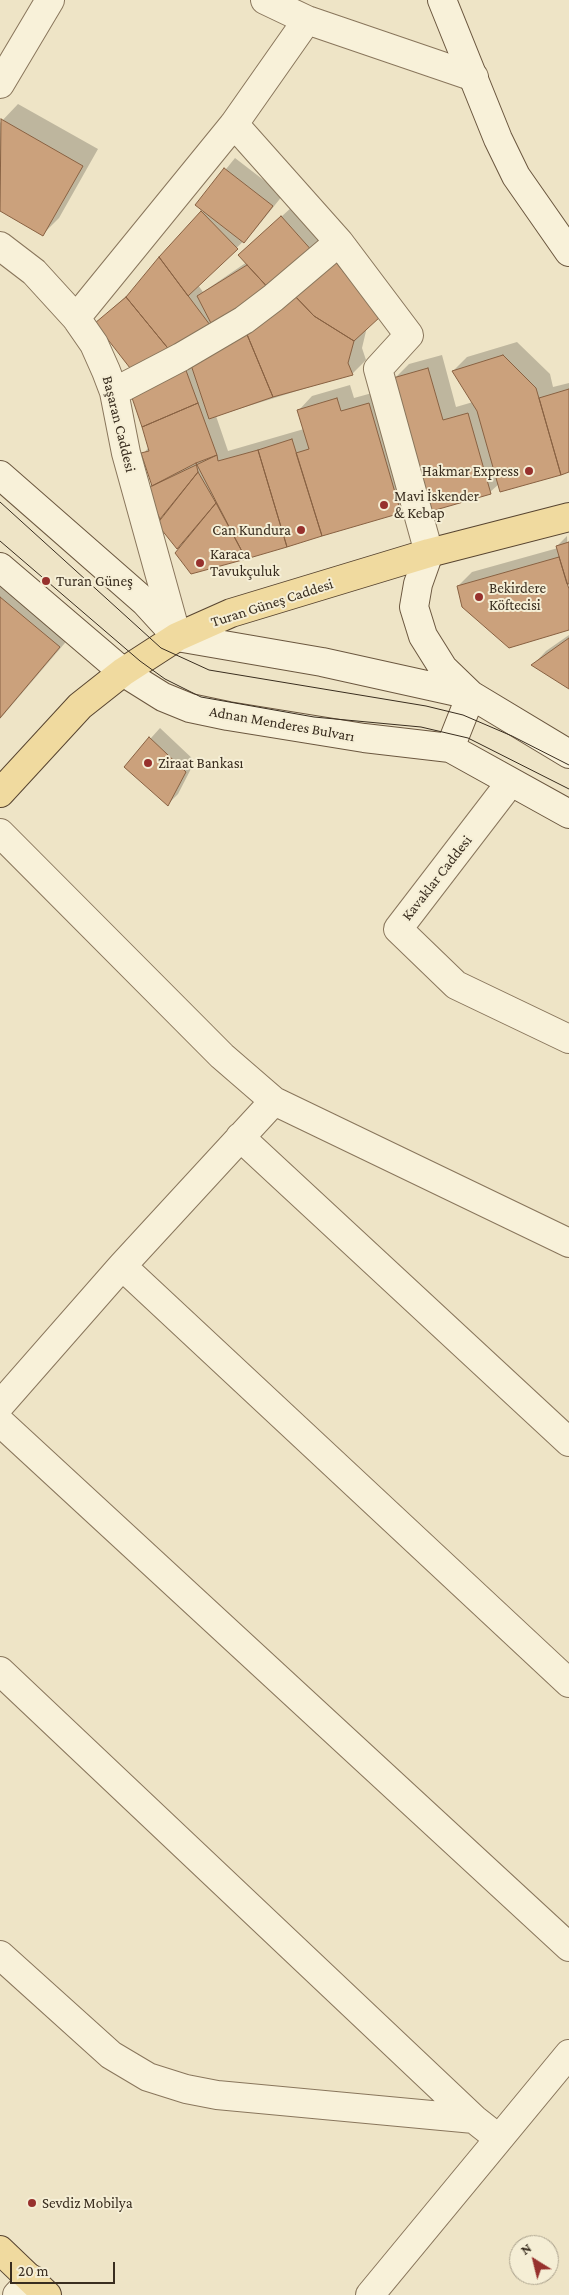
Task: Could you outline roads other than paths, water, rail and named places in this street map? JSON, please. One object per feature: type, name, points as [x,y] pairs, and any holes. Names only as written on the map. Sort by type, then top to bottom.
[{"type":"main road","name":"Turan Güneş Caddesi","points":[[0,793],[61,724],[123,672],[177,637],[231,613],[430,553],[569,518]]},
{"type":"main road","points":[[0,2250],[32,2290]]},
{"type":"street","points":[[0,84],[50,0]]},
{"type":"street","points":[[265,0],[307,20],[474,77]]},
{"type":"street","points":[[442,0],[498,139],[516,176],[569,252]]},
{"type":"street","points":[[76,318],[234,124],[307,20]]},
{"type":"street","points":[[234,124],[338,242],[409,335],[378,369],[430,553],[418,584],[414,607],[423,636],[443,668],[471,695],[569,754]]},
{"type":"street","points":[[114,392],[181,357],[244,320],[273,298],[338,242]]},
{"type":"street","name":"Başaran Caddesi","points":[[0,246],[34,272],[76,318],[94,344],[114,392],[126,453],[177,637]]},
{"type":"street","points":[[0,475],[145,602],[177,637],[322,662],[471,695]]},
{"type":"street","name":"Adnan Menderes Bulvarı","points":[[0,567],[123,672],[163,697],[190,708],[364,738],[450,748],[510,783],[569,814]]},
{"type":"street","points":[[450,748],[471,695]]},
{"type":"street","name":"Kavaklar Caddesi","points":[[510,783],[398,929],[456,985],[569,1039]]},
{"type":"street","points":[[0,833],[222,1056],[274,1101],[569,1243]]},
{"type":"street","points":[[0,1405],[122,1266],[274,1101]]},
{"type":"street","points":[[240,1137],[569,1442]]},
{"type":"street","points":[[122,1266],[569,1683]]},
{"type":"street","points":[[0,1422],[569,1947]]},
{"type":"street","points":[[0,1671],[474,2119],[498,2138]]},
{"type":"street","points":[[0,1955],[111,2055],[148,2077],[186,2089],[216,2095],[474,2119]]},
{"type":"street","points":[[370,2295],[569,2054]]},
{"type":"tram line","points":[[0,502],[161,648],[209,670],[426,706],[463,715],[512,736],[569,765]]},
{"type":"tram line","points":[[0,541],[140,661],[165,679],[201,697],[314,717],[421,727],[468,738],[569,789]]},
{"type":"place","name":"Hakmar Express","points":[[529,471]]},
{"type":"place","name":"Mavi İskender & Kebap","points":[[384,505]]},
{"type":"place","name":"Can Kundura","points":[[301,530]]},
{"type":"place","name":"Karaca Tavukçuluk","points":[[200,563]]},
{"type":"place","name":"Turan Güneş","points":[[46,581]]},
{"type":"place","name":"Bekirdere Köftecisi","points":[[479,597]]},
{"type":"place","name":"Ziraat Bankası","points":[[148,763]]},
{"type":"place","name":"Sevdiz Mobilya","points":[[32,2203]]}]
